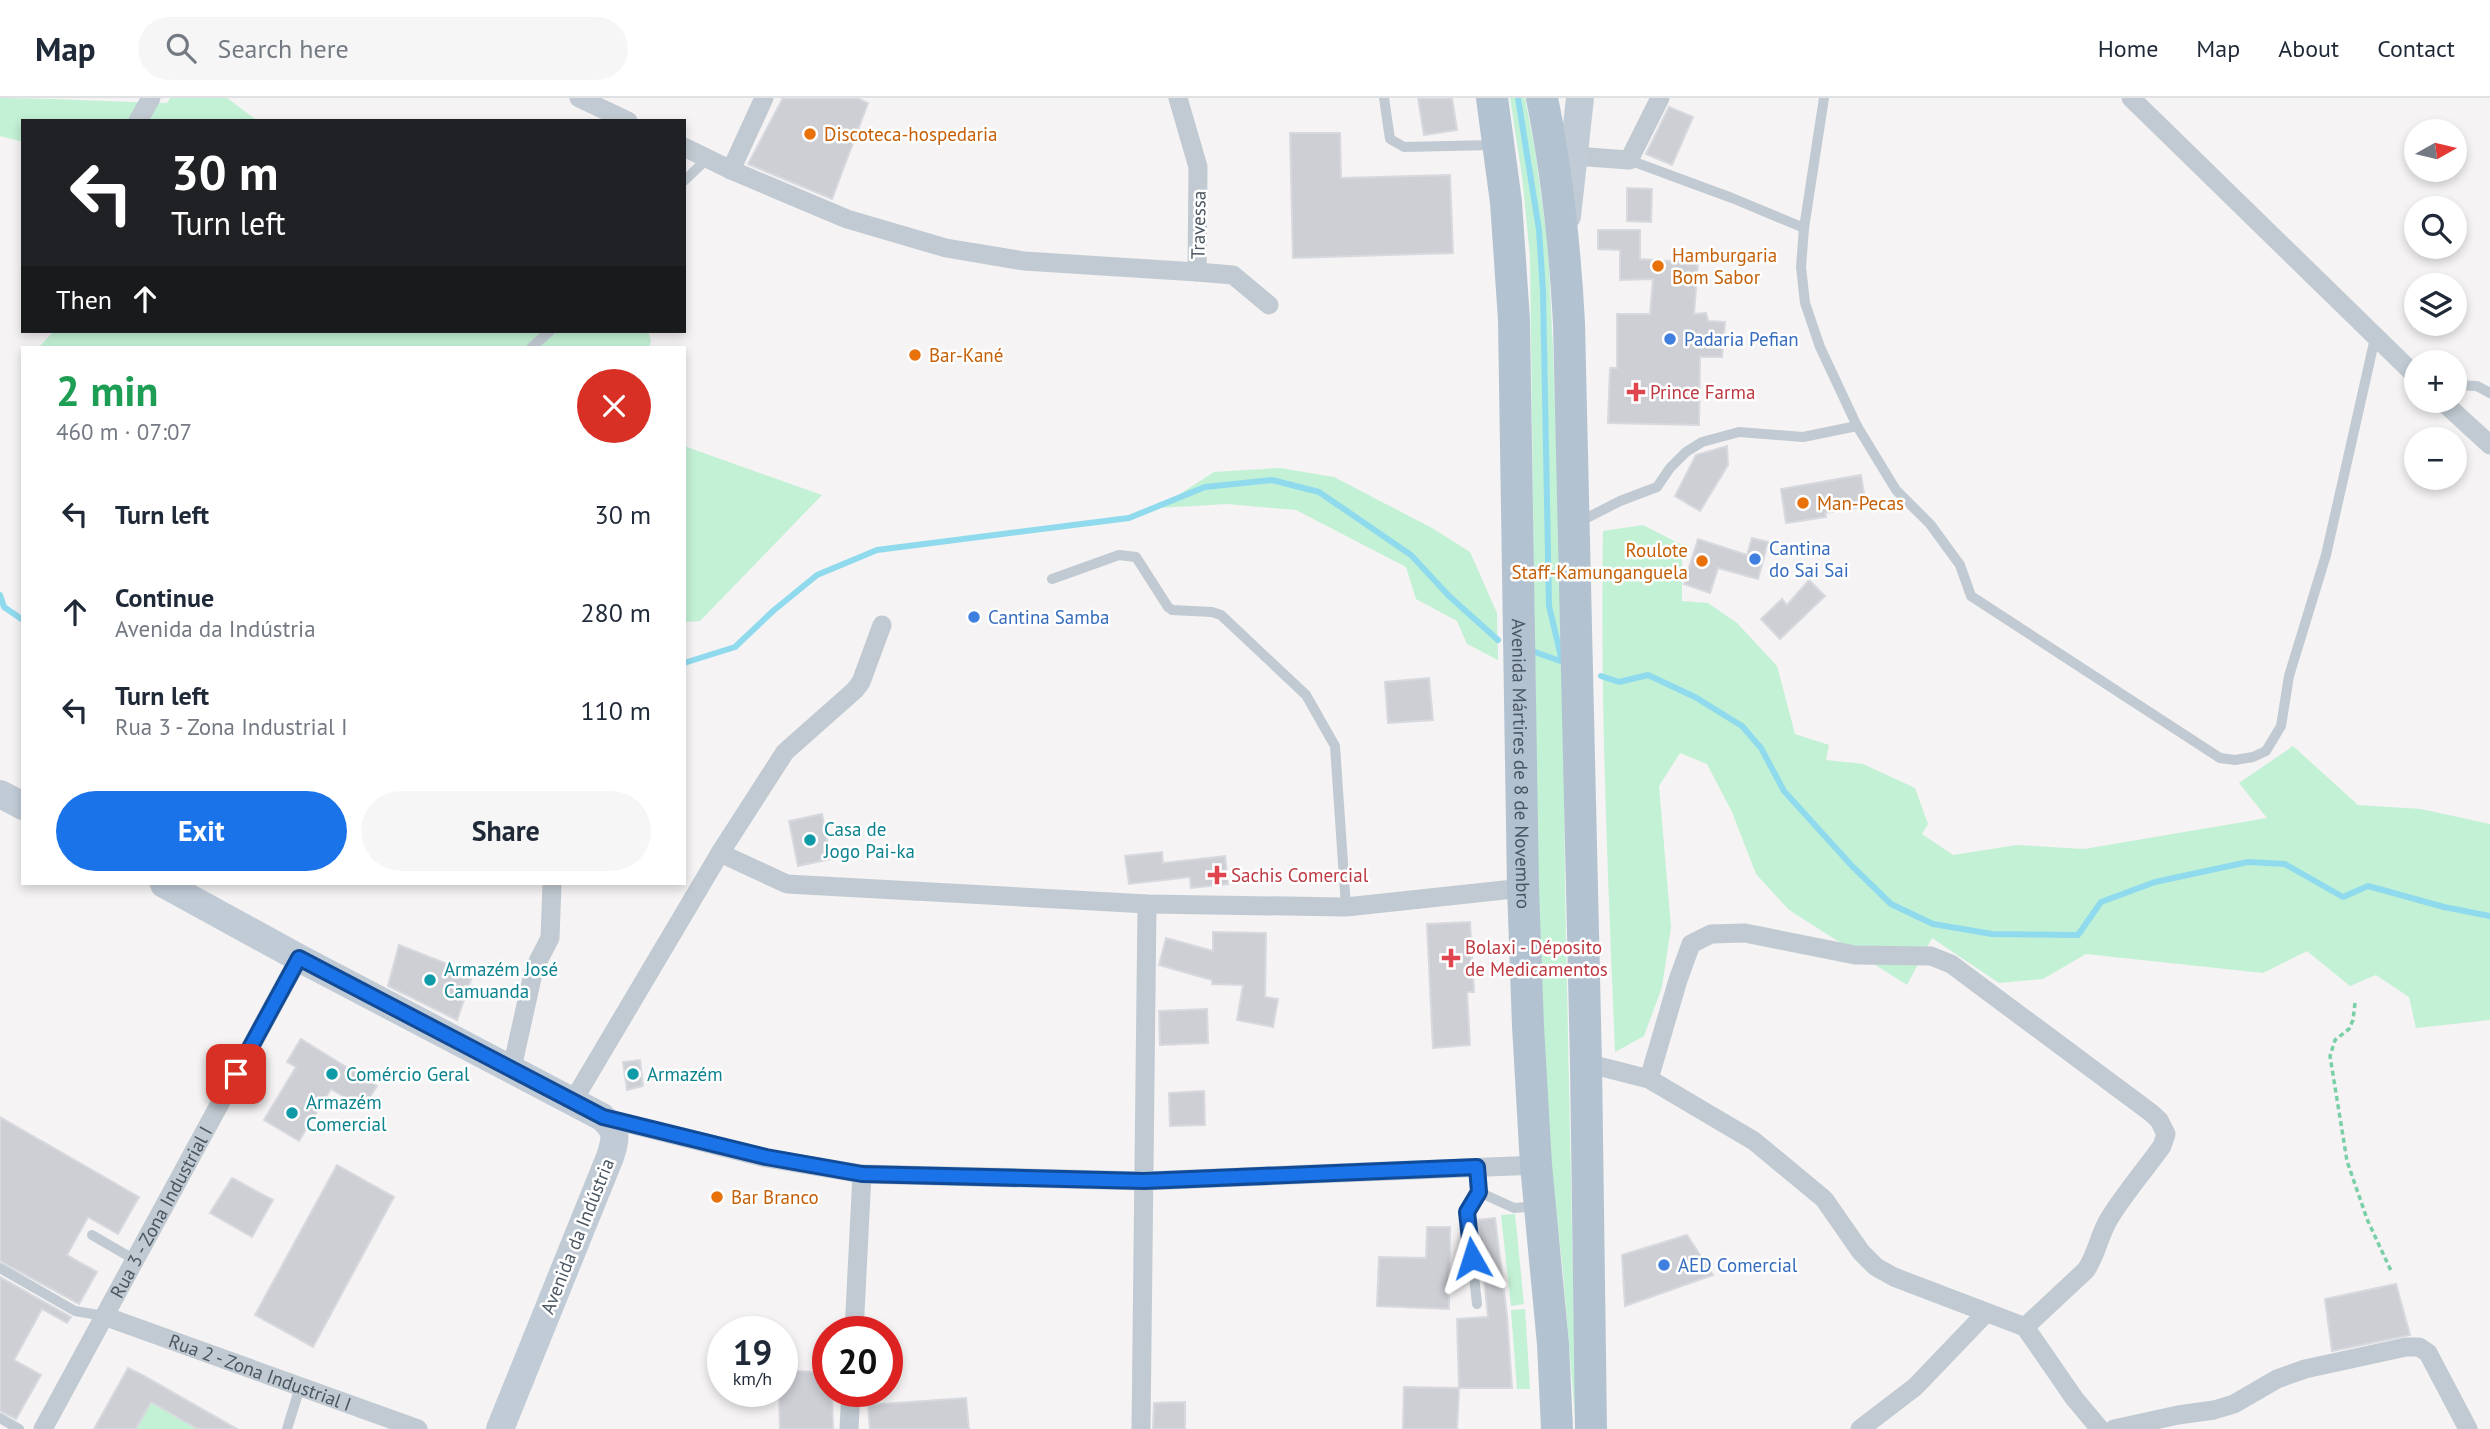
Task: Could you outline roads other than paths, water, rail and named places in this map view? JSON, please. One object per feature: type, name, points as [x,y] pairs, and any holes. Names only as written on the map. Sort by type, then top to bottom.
[{"type":"main road","name":"Avenida Mártires de 8 de Novembro","points":[[1492,98],[1499,145],[1514,320],[1523,888],[1536,1165],[1553,1344],[1557,1429]]},
{"type":"main road","points":[[1542,98],[1564,240],[1569,323],[1586,1063],[1591,1429]]},
{"type":"street","points":[[139,119],[150,98]]},
{"type":"street","points":[[579,98],[624,119]]},
{"type":"street","points":[[731,170],[764,98]]},
{"type":"street","name":"Travessa","points":[[1178,98],[1198,167],[1197,272],[1233,275],[1269,305]]},
{"type":"street","points":[[1564,240],[1580,98]]},
{"type":"street","points":[[1574,156],[1629,160],[1660,98]]},
{"type":"street","points":[[2131,98],[2404,365]]},
{"type":"street","points":[[686,147],[731,170],[847,219],[946,248],[1024,261],[1197,272]]},
{"type":"street","points":[[2455,413],[2490,445]]},
{"type":"street","points":[[573,1101],[720,853],[785,752],[861,682],[882,625]]},
{"type":"street","points":[[0,794],[21,805]]},
{"type":"street","points":[[720,853],[787,884],[1147,904],[1346,907],[1523,888]]},
{"type":"street","points":[[166,885],[603,1117],[766,1157],[862,1174],[1144,1181],[1536,1165]]},
{"type":"street","points":[[512,1068],[534,969],[550,938],[552,885]]},
{"type":"street","points":[[1141,1429],[1147,904]]},
{"type":"street","points":[[1649,1079],[1691,944],[1711,934],[1745,933],[1855,955],[1931,956],[1951,964],[2150,1112],[2159,1120],[2166,1134],[2162,1146],[2109,1219],[2094,1259],[2086,1270],[2025,1327]]},
{"type":"street","name":"Rua 3 - Zona Industrial I","points":[[43,1429],[299,958]]},
{"type":"street","points":[[1586,1063],[1649,1079],[1754,1141],[1824,1199],[1861,1252],[1875,1266],[1894,1277],[2025,1327],[2074,1398],[2100,1429]]},
{"type":"street","name":"Avenida da Indústria","points":[[500,1429],[610,1157],[615,1139],[612,1126],[603,1117]]},
{"type":"street","points":[[855,1316],[862,1174]]},
{"type":"street","points":[[1860,1429],[1915,1387],[1986,1313]]},
{"type":"street","name":"Rua 2 - Zona Industrial I","points":[[104,1317],[418,1429]]},
{"type":"street","points":[[2114,1429],[2234,1404],[2277,1379],[2305,1369],[2406,1347],[2419,1347],[2428,1353],[2468,1429]]},
{"type":"street","points":[[849,1429],[850,1407]]},
{"type":"lane","points":[[1384,98],[1390,139],[1404,147],[1499,145]]},
{"type":"lane","points":[[1824,98],[1804,228],[1801,267],[1805,303],[1820,347],[1857,426],[1896,489],[1930,524],[1960,565],[1971,596],[2220,758],[2253,758],[2266,751],[2281,726],[2289,676],[2326,555],[2375,338]]},
{"type":"lane","points":[[686,179],[708,158]]},
{"type":"lane","points":[[1629,160],[1804,228]]},
{"type":"lane","points":[[533,346],[548,333]]},
{"type":"lane","points":[[2467,386],[2477,386],[2490,393]]},
{"type":"lane","points":[[1574,524],[1620,501],[1657,487],[1670,468],[1686,452],[1702,442],[1739,432],[1803,437],[1857,426]]},
{"type":"lane","points":[[1052,579],[1119,555],[1136,557],[1168,607],[1172,610],[1221,615],[1306,695],[1335,746],[1346,907]]},
{"type":"lane","points":[[1476,1304],[1467,1212],[1479,1192],[1477,1167]]},
{"type":"lane","points":[[1479,1192],[1514,1208],[1540,1206]]},
{"type":"lane","points":[[92,1235],[135,1260]]},
{"type":"lane","points":[[0,1268],[75,1311],[104,1317]]},
{"type":"lane","points":[[287,1429],[300,1387]]},
{"type":"lane","points":[[0,1418],[19,1429]]},
{"type":"waterway","points":[[1518,98],[1539,230],[1543,291],[1549,606],[1562,661]]},
{"type":"waterway","points":[[686,662],[735,647],[817,575],[877,550],[1129,518],[1205,487],[1272,480],[1319,492],[1411,555],[1449,596],[1498,640]]},
{"type":"waterway","points":[[0,595],[4,607],[21,619]]},
{"type":"waterway","points":[[1535,652],[1563,662]]},
{"type":"waterway","points":[[1601,676],[1619,682],[1648,675],[1695,697],[1742,726],[1761,748],[1784,791],[1852,866],[1891,904],[1933,924],[1992,934],[2078,935],[2101,902],[2155,882],[2248,862],[2285,864],[2343,897],[2368,886],[2444,907],[2490,916]]},
{"type":"place","name":"Discoteca-hospedaria","points":[[810,134]]},
{"type":"place","name":"Hamburgaria Bom Sabor","points":[[1658,266]]},
{"type":"place","name":"Padaria Pefian","points":[[1670,339]]},
{"type":"place","name":"Bar-Kané","points":[[915,355]]},
{"type":"place","name":"Prince Farma","points":[[1636,392]]},
{"type":"place","name":"Man-Pecas","points":[[1803,503]]},
{"type":"place","name":"Cantina do Sai Sai","points":[[1755,559]]},
{"type":"place","name":"Roulote Staff-Kamunganguela","points":[[1702,561]]},
{"type":"place","name":"Cantina Samba","points":[[974,617]]},
{"type":"place","name":"Casa de Jogo Pai-ka","points":[[810,840]]},
{"type":"place","name":"Sachis Comercial","points":[[1217,875]]},
{"type":"place","name":"Bolaxi - Déposito de Medicamentos","points":[[1451,958]]},
{"type":"place","name":"Armazém José Camuanda","points":[[430,980]]},
{"type":"place","name":"Comércio Geral","points":[[332,1074]]},
{"type":"place","name":"Armazém","points":[[633,1074]]},
{"type":"place","name":"Armazém Comercial","points":[[292,1113]]},
{"type":"place","name":"Bar Branco","points":[[717,1197]]},
{"type":"place","name":"AED Comercial","points":[[1664,1265]]}]
